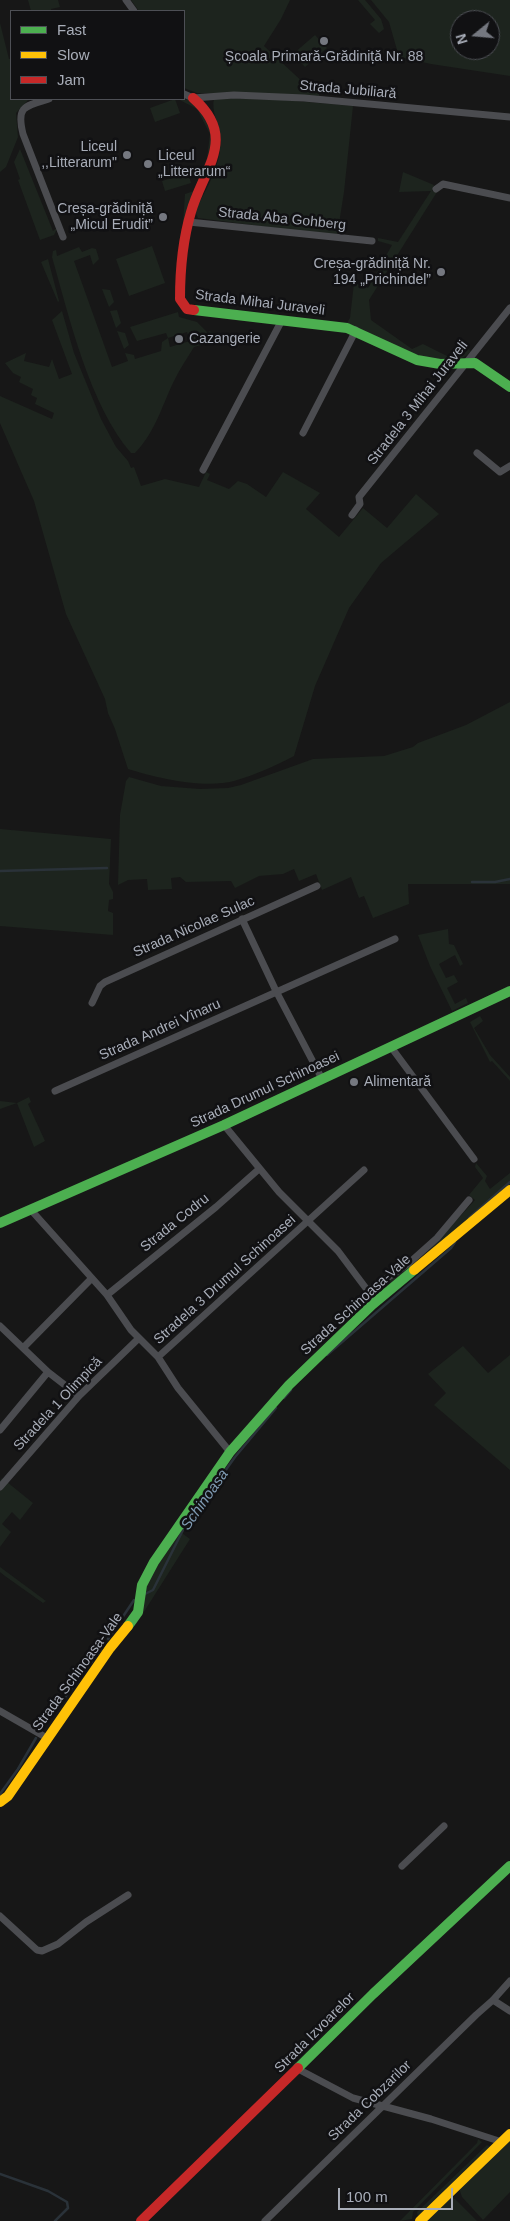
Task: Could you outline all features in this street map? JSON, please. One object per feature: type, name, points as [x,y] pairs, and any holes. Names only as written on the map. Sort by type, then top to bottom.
[{"type":"street","name":"Strada Jubiliară","points":[[188,96],[234,95],[304,98],[510,117]]},
{"type":"street","name":"Strada Mihai Juraveli","points":[[188,96],[201,104],[212,120],[215,146],[208,176],[197,196],[189,222],[180,292],[182,304],[194,311],[356,330],[417,360],[440,364],[475,363],[510,387]]},
{"type":"street","points":[[45,100],[26,106],[20,116],[20,121],[23,134],[63,237]]},
{"type":"street","points":[[436,189],[443,184],[510,198]]},
{"type":"street","name":"Strada Aba Gohberg","points":[[189,222],[372,242]]},
{"type":"street","name":"Stradela 3 Mihai Juraveli","points":[[352,515],[360,504],[359,497],[510,308]]},
{"type":"street","points":[[203,470],[282,320]]},
{"type":"street","points":[[303,433],[356,330]]},
{"type":"street","points":[[477,453],[500,472],[510,466]]},
{"type":"street","name":"Strada Nicolae Sulac","points":[[92,1003],[100,986],[105,982],[317,886]]},
{"type":"street","points":[[242,919],[276,991],[322,1078]]},
{"type":"street","name":"Strada Andrei Vînaru","points":[[55,1091],[395,939]]},
{"type":"street","name":"Strada Drumul Schinoasei","points":[[0,1224],[224,1124],[510,991]]},
{"type":"street","points":[[391,1047],[474,1159]]},
{"type":"street","name":"Stradela 3 Drumul Schinoasei","points":[[224,1124],[259,1169],[338,1251],[368,1291],[372,1305]]},
{"type":"street","name":"Strada Codru","points":[[107,1295],[216,1207],[259,1169]]},
{"type":"street","name":"Stradela 3 Drumul Schinoasei","points":[[158,1357],[364,1170]]},
{"type":"street","name":"Strada Schinoasa-Vale","points":[[0,1802],[8,1796],[110,1648],[132,1622],[138,1612],[142,1585],[154,1562],[230,1452],[289,1385],[372,1305],[510,1190]]},
{"type":"street","points":[[368,1291],[409,1263],[437,1238],[468,1200]]},
{"type":"street","points":[[31,1210],[107,1295],[138,1339],[158,1357],[178,1388],[230,1452]]},
{"type":"street","points":[[23,1348],[91,1279]]},
{"type":"street","points":[[0,1326],[48,1372],[79,1396]]},
{"type":"street","name":"Stradela 1 Olimpică","points":[[0,1487],[79,1396],[138,1339]]},
{"type":"street","points":[[0,1430],[48,1372]]},
{"type":"street","points":[[0,1711],[47,1738]]},
{"type":"street","points":[[402,1866],[444,1826]]},
{"type":"street","name":"Strada Izvoarelor","points":[[141,2221],[423,1946],[510,1866]]},
{"type":"street","points":[[0,1916],[37,1950],[42,1951],[58,1944],[86,1922],[128,1895]]},
{"type":"street","name":"Strada Cobzarilor","points":[[265,2221],[493,2000],[510,1981]]},
{"type":"street","points":[[493,2000],[510,2010]]},
{"type":"street","points":[[298,2069],[353,2098],[431,2118],[502,2142]]},
{"type":"street","points":[[420,2221],[510,2134]]},
{"type":"shaded area","points":[[28,0],[58,0],[60,7],[51,10],[31,10]]},
{"type":"shaded area","points":[[131,0],[290,0],[281,19],[264,46],[307,86],[320,89],[319,96],[197,93],[185,88],[185,10],[138,10]]},
{"type":"shaded area","points":[[358,0],[365,0],[381,19],[384,29],[379,33],[370,24],[375,20]]},
{"type":"shaded area","points":[[371,0],[510,0],[510,76],[431,64],[399,57],[389,22]]},
{"type":"shaded area","points":[[0,23],[10,59],[10,100],[28,100],[16,113],[18,137],[6,167],[0,172]]},
{"type":"shaded area","points":[[315,35],[327,48],[305,67],[293,54]]},
{"type":"shaded area","points":[[214,98],[284,100],[353,106],[344,192],[337,236],[198,218],[195,211],[213,175],[219,156],[219,132],[213,103]]},
{"type":"shaded area","points":[[175,100],[180,113],[155,122],[150,108]]},
{"type":"shaded area","points":[[180,100],[192,101],[202,110],[209,123],[212,138],[208,167],[183,224],[185,194],[194,191],[207,158],[210,134],[197,109]]},
{"type":"shaded area","points":[[20,149],[53,231],[58,227],[54,235],[40,240],[18,180],[20,179],[14,162]]},
{"type":"shaded area","points":[[403,172],[434,185],[432,191],[437,192],[369,300],[371,320],[412,349],[423,344],[453,359],[464,354],[468,349],[471,351],[460,359],[446,361],[410,352],[347,323],[350,318],[354,283],[368,288],[392,245],[378,241],[378,238],[398,242],[431,191],[399,192]]},
{"type":"shaded area","points":[[188,173],[191,183],[165,191],[162,181]]},
{"type":"shaded area","points":[[152,246],[165,283],[129,296],[116,259]]},
{"type":"shaded area","points":[[79,247],[82,252],[92,248],[96,249],[99,259],[93,265],[90,255],[74,261],[112,367],[128,361],[125,353],[134,355],[135,359],[161,351],[162,342],[168,338],[166,333],[137,341],[130,327],[178,312],[179,317],[197,322],[208,333],[209,331],[221,335],[216,344],[194,347],[176,377],[149,435],[135,453],[131,453],[117,434],[92,386],[66,306],[52,257],[53,251],[56,250],[57,256]],"holes":[[[187,332],[190,341],[170,347],[168,338]]]},
{"type":"shaded area","points":[[48,259],[59,301],[58,302],[41,262]]},
{"type":"shaded area","points":[[102,289],[110,290],[114,302],[109,307]]},
{"type":"shaded area","points":[[117,310],[121,323],[116,328],[110,311]]},
{"type":"shaded area","points":[[62,311],[74,353],[101,419],[116,447],[128,461],[131,468],[134,467],[141,486],[165,479],[199,487],[206,472],[210,474],[207,480],[229,489],[238,481],[247,484],[266,497],[283,472],[320,493],[306,509],[339,537],[363,508],[387,528],[416,494],[439,514],[381,563],[349,608],[315,686],[294,756],[257,773],[222,783],[195,783],[166,779],[128,769],[108,713],[105,699],[66,614],[34,501],[0,423],[0,396],[52,419],[54,413],[35,404],[37,398],[31,395],[33,389],[19,382],[21,377],[13,373],[5,363],[26,353],[24,361],[49,367],[52,359],[59,379],[72,374],[52,320]]},
{"type":"shaded area","points":[[117,331],[125,333],[129,345],[124,349]]},
{"type":"shaded area","points":[[510,702],[510,884],[408,884],[409,904],[373,918],[364,896],[359,898],[351,877],[322,890],[316,874],[299,881],[294,869],[283,874],[259,876],[235,888],[231,881],[186,882],[180,877],[171,878],[172,889],[148,890],[147,879],[128,880],[118,885],[120,815],[126,781],[129,777],[161,786],[200,789],[228,788],[313,759],[384,756],[413,747],[418,743],[466,725]]},
{"type":"shaded area","points":[[0,829],[111,839],[109,884],[113,892],[113,899],[109,900],[108,911],[113,913],[113,935],[0,926]]},
{"type":"shaded area","points":[[448,929],[449,944],[454,945],[463,964],[460,966],[455,955],[439,964],[446,978],[454,975],[458,982],[447,988],[455,1004],[466,998],[468,1003],[452,1011],[430,966],[418,935]]},
{"type":"shaded area","points":[[480,1016],[483,1021],[474,1028],[490,1055],[510,1077],[510,1081],[492,1061],[490,1062],[470,1022]]},
{"type":"shaded area","points":[[29,1097],[31,1102],[28,1104],[45,1141],[34,1147],[17,1103]]},
{"type":"shaded area","points":[[0,1101],[17,1103],[0,1109]]},
{"type":"shaded area","points":[[476,1163],[487,1176],[485,1181],[490,1189],[510,1173],[510,1188],[375,1297],[372,1295],[373,1291],[421,1259],[475,1200],[469,1195],[483,1178],[475,1167]]},
{"type":"shaded area","points":[[463,1346],[488,1373],[510,1355],[510,1470],[434,1405],[446,1393],[428,1374]]},
{"type":"shaded area","points":[[2,1478],[33,1503],[20,1520],[12,1512],[2,1524],[11,1532],[0,1547],[0,1481]]},
{"type":"shaded area","points":[[179,1531],[190,1539],[135,1626],[145,1584]]},
{"type":"shaded area","points":[[0,1567],[46,1601],[43,1603],[5,1576],[0,1572]]},
{"type":"shaded area","points":[[478,2139],[482,2142],[413,2212],[412,2219],[400,2221],[477,2143]]},
{"type":"shaded area","points":[[510,2139],[510,2192],[483,2220],[462,2197],[459,2188]]},
{"type":"shaded area","points":[[487,2145],[491,2147],[418,2218],[417,2212]]},
{"type":"shaded area","points":[[448,2198],[455,2199],[477,2221],[427,2221]]},
{"type":"waterway","points":[[0,871],[107,868]]},
{"type":"waterway","points":[[472,882],[495,882],[510,879]]},
{"type":"waterway","name":"Schinoasa","points":[[469,1218],[510,1182]]},
{"type":"waterway","name":"Schinoasa","points":[[327,1355],[451,1248],[455,1242]]},
{"type":"waterway","name":"Schinoasa","points":[[284,1398],[291,1390]]},
{"type":"waterway","name":"Schinoasa","points":[[143,1595],[153,1590],[183,1530],[235,1457],[276,1408]]},
{"type":"waterway","name":"Schinoasa","points":[[108,1639],[134,1600]]},
{"type":"waterway","name":"Schinoasa","points":[[42,1728],[101,1649]]},
{"type":"waterway","name":"Schinoasa","points":[[0,1794],[18,1769],[36,1738]]},
{"type":"waterway","points":[[0,2174],[48,2191],[67,2202],[68,2208],[55,2221]]},
{"type":"traffic: fast","points":[[194,310],[347,328],[417,360],[440,364],[475,363],[510,387]]},
{"type":"traffic: fast","points":[[0,1223],[224,1125],[510,991]]},
{"type":"traffic: fast","points":[[128,1626],[138,1612],[142,1585],[154,1562],[230,1452],[289,1385],[372,1305],[414,1270]]},
{"type":"traffic: fast","points":[[298,2068],[373,1994],[510,1866]]},
{"type":"traffic: slow","points":[[414,1270],[510,1190]]},
{"type":"traffic: slow","points":[[0,1802],[8,1796],[110,1648],[128,1626]]},
{"type":"traffic: slow","points":[[420,2221],[510,2134]]},
{"type":"traffic: jam","points":[[193,98],[207,113],[214,127],[216,140],[214,154],[191,212],[182,255],[180,299],[187,309],[194,310]]},
{"type":"traffic: jam","points":[[141,2221],[298,2068]]},
{"type":"place","name":"Școala Primară-Grădiniță Nr. 88","points":[[324,41]]},
{"type":"place","name":"Liceul ,,Litterarum\"","points":[[127,155]]},
{"type":"place","name":"Liceul „Litterarum“","points":[[148,164]]},
{"type":"place","name":"Creșa-grădiniță „Micul Erudit”","points":[[163,217]]},
{"type":"place","name":"Creșa-grădiniță Nr. 194 „Prichindel”","points":[[441,272]]},
{"type":"place","name":"Cazangerie","points":[[179,339]]},
{"type":"place","name":"Alimentară","points":[[354,1082]]}]
